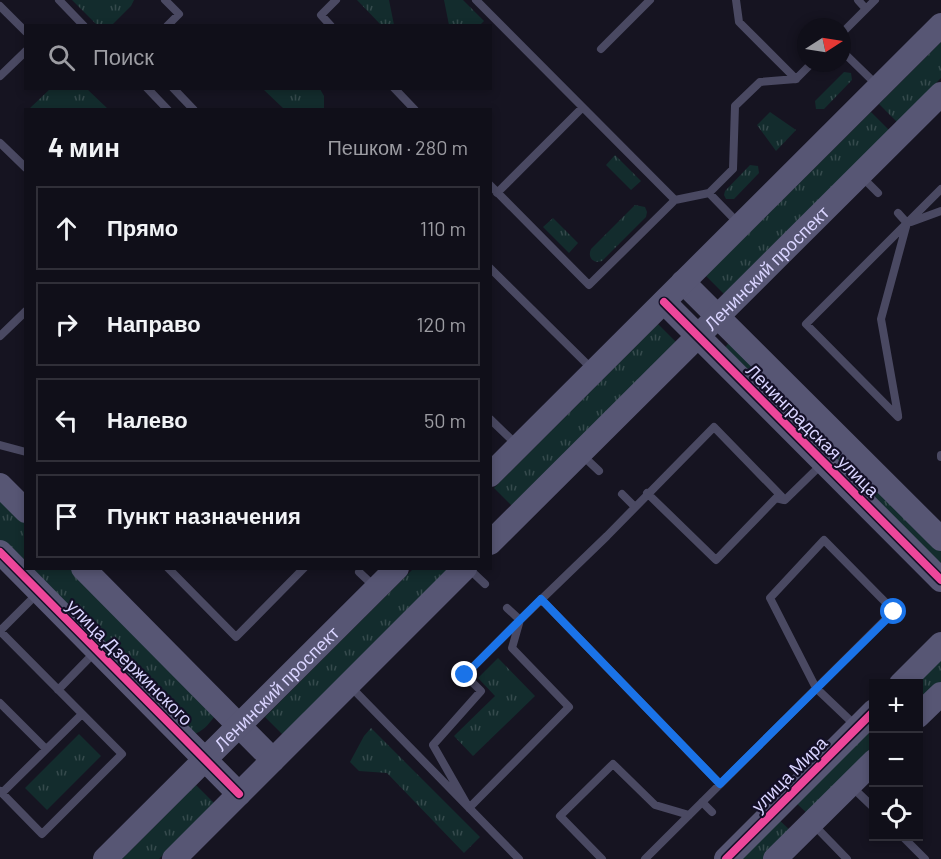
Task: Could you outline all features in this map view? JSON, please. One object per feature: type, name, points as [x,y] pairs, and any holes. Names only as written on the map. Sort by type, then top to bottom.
[{"type":"main road","points":[[492,473],[941,25]]},
{"type":"main road","name":"Ленинский проспект","points":[[492,541],[941,94]]},
{"type":"main road","name":"Ленинградская улица","points":[[683,282],[941,539]]},
{"type":"main road","name":"Ленинградская улица","points":[[664,302],[941,580]]},
{"type":"main road","points":[[0,485],[24,509]]},
{"type":"main road","name":"улица Дзержинского","points":[[0,552],[239,794]]},
{"type":"main road","name":"улица Дзержинского","points":[[85,570],[118,597],[273,760]]},
{"type":"main road","name":"Ленинский проспект","points":[[105,859],[395,570]]},
{"type":"main road","points":[[174,859],[465,570]]},
{"type":"main road","points":[[906,679],[941,644]]},
{"type":"main road","points":[[923,711],[941,694]]},
{"type":"main road","name":"улица Мира","points":[[735,846],[865,719]]},
{"type":"main road","points":[[775,859],[869,765]]},
{"type":"main road","name":"улица Мира","points":[[780,804],[808,826]]},
{"type":"lane","points":[[59,0],[82,24]]},
{"type":"lane","points":[[165,0],[179,14],[169,24]]},
{"type":"lane","points":[[330,24],[321,15],[336,0]]},
{"type":"lane","points":[[476,0],[675,200]]},
{"type":"lane","points":[[601,49],[650,0]]},
{"type":"lane","points":[[736,0],[740,22],[796,79]]},
{"type":"lane","points":[[858,0],[866,9]]},
{"type":"lane","points":[[851,24],[875,0]]},
{"type":"lane","points":[[0,6],[24,30]]},
{"type":"lane","points":[[0,76],[24,53]]},
{"type":"lane","points":[[851,60],[879,87]]},
{"type":"lane","points":[[492,187],[590,285],[675,200],[709,193],[733,169],[735,106],[760,82],[796,79],[803,72]]},
{"type":"lane","points":[[149,90],[166,108]]},
{"type":"lane","points":[[175,90],[192,108]]},
{"type":"lane","points":[[396,90],[413,108]]},
{"type":"lane","points":[[498,192],[582,108]]},
{"type":"lane","points":[[0,143],[24,166]]},
{"type":"lane","points":[[860,175],[878,193]]},
{"type":"lane","points":[[908,223],[881,319],[898,417],[806,324],[941,189]]},
{"type":"lane","points":[[709,193],[741,225]]},
{"type":"lane","points":[[908,223],[941,211]]},
{"type":"lane","points":[[898,213],[908,223]]},
{"type":"lane","points":[[492,270],[594,372]]},
{"type":"lane","points":[[0,336],[24,313]]},
{"type":"lane","points":[[492,421],[519,447]]},
{"type":"lane","points":[[469,808],[433,746],[481,691],[465,675],[714,427],[785,500]]},
{"type":"lane","points":[[0,445],[24,451]]},
{"type":"lane","points":[[581,453],[599,471]]},
{"type":"lane","points":[[785,500],[824,462]]},
{"type":"lane","points":[[647,493],[716,560],[776,498],[785,500]]},
{"type":"lane","points":[[622,494],[634,506]]},
{"type":"lane","points":[[645,859],[816,688],[894,612],[824,540],[770,598],[816,688],[865,719]]},
{"type":"lane","points":[[170,570],[236,637],[302,570]]},
{"type":"lane","points":[[469,570],[485,584]]},
{"type":"lane","points":[[359,572],[376,589]]},
{"type":"lane","points":[[40,592],[0,631],[122,754],[42,834],[1,792],[82,714]]},
{"type":"lane","points":[[541,599],[720,784]]},
{"type":"lane","points":[[507,608],[520,620]]},
{"type":"lane","points":[[469,808],[569,707],[512,648],[520,620]]},
{"type":"lane","points":[[58,690],[97,650]]},
{"type":"lane","points":[[349,685],[519,859]]},
{"type":"lane","points":[[0,703],[46,749]]},
{"type":"lane","points":[[602,859],[560,816],[613,764],[655,805],[689,815]]},
{"type":"lane","points":[[850,785],[869,804]]},
{"type":"lane","points":[[702,802],[712,812]]},
{"type":"lane","points":[[808,826],[847,859]]},
{"type":"lane","points":[[906,841],[925,859]]},
{"type":"green space","points":[[72,0],[134,0],[113,24],[96,24]]},
{"type":"green space","points":[[357,0],[389,0],[394,24],[380,24]]},
{"type":"green space","points":[[444,0],[463,0],[484,21],[481,24],[449,24]]},
{"type":"green space","points":[[941,42],[941,78],[897,122],[879,104]]},
{"type":"green space","points":[[844,72],[851,73],[852,80],[824,109],[816,109],[815,101]]},
{"type":"green space","points":[[49,90],[88,90],[107,108],[30,108]]},
{"type":"green space","points":[[264,90],[321,90],[324,96],[324,108],[283,108]]},
{"type":"green space","points":[[770,112],[796,130],[776,151],[757,125]]},
{"type":"green space","points":[[871,112],[889,130],[724,294],[706,276]]},
{"type":"green space","points":[[615,155],[641,181],[631,190],[606,165]]},
{"type":"green space","points":[[750,165],[758,166],[759,173],[734,199],[726,199],[725,191]]},
{"type":"green space","points":[[635,205],[645,207],[646,217],[602,261],[592,260],[591,249]]},
{"type":"green space","points":[[553,218],[578,243],[569,253],[543,227]]},
{"type":"green space","points":[[658,324],[676,342],[512,506],[494,488]]},
{"type":"green space","points":[[730,341],[941,547],[941,569],[724,349]]},
{"type":"green space","points":[[0,494],[24,518],[24,566],[0,542]]},
{"type":"green space","points":[[28,570],[75,570],[214,717],[203,730],[194,734]]},
{"type":"green space","points":[[412,570],[449,570],[283,735],[265,717]]},
{"type":"green space","points":[[941,655],[941,684],[923,702],[923,679],[917,679]]},
{"type":"green space","points":[[498,658],[535,696],[473,756],[454,736],[495,696],[478,678]]},
{"type":"green space","points":[[869,726],[869,755],[809,815],[794,801]]},
{"type":"green space","points":[[371,728],[480,837],[464,853],[387,773],[359,771],[350,762]]},
{"type":"green space","points":[[79,734],[101,756],[47,810],[25,788]]},
{"type":"green space","points":[[196,785],[214,803],[159,859],[122,859]]},
{"type":"green space","points":[[777,818],[792,832],[765,859],[736,859]]},
{"type":"cycle path","points":[[664,302],[941,580]]},
{"type":"cycle path","points":[[0,552],[239,794]]},
{"type":"cycle path","points":[[726,859],[869,716]]},
{"type":"route","points":[[465,675],[541,599],[720,784],[894,612]]}]
